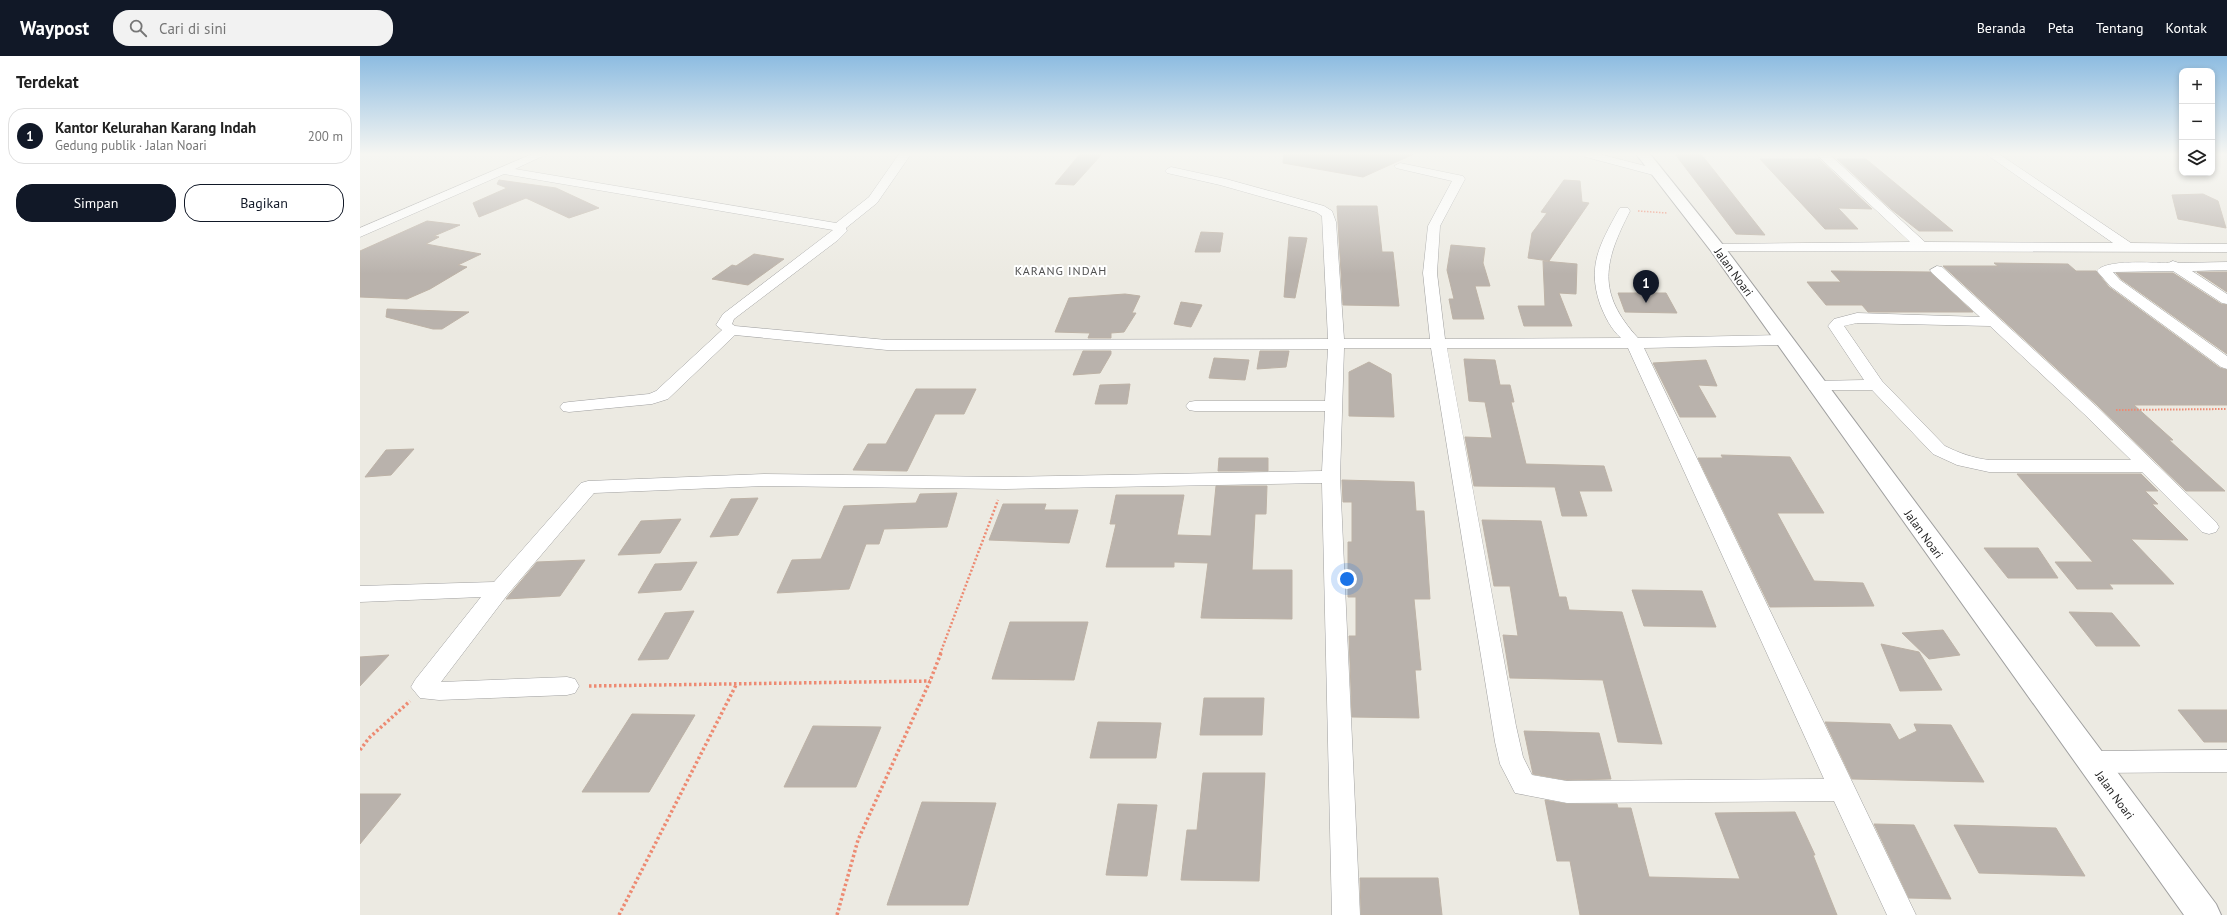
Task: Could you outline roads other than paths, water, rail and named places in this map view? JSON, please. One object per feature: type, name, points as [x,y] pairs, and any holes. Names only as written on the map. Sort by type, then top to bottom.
[{"type":"street","points":[[360,234],[454,194]]},
{"type":"street","points":[[644,194],[839,227]]},
{"type":"street","points":[[877,194],[873,200],[839,227],[840,231],[834,237],[728,317],[724,325],[731,330],[887,344],[1634,343],[1784,340]]},
{"type":"street","points":[[1269,194],[1320,209],[1328,214],[1330,222],[1336,344],[1330,477],[1346,915]]},
{"type":"street","points":[[1451,194],[1434,226],[1430,273],[1438,343],[1504,726],[1510,757],[1519,778],[1524,785],[1567,792],[1842,790]]},
{"type":"street","name":"Jalan Noari","points":[[1674,194],[1717,248],[1816,386],[2204,915]]},
{"type":"street","points":[[1866,194],[1922,246]]},
{"type":"street","points":[[2051,194],[2128,247]]},
{"type":"street","points":[[1624,211],[1609,240],[1601,266],[1602,284],[1612,316],[1620,329],[1634,343],[1842,790],[1902,915]]},
{"type":"street","points":[[1717,248],[1922,246],[2227,248]]},
{"type":"street","points":[[2147,247],[2227,300]]},
{"type":"street","points":[[2227,266],[2112,268],[2104,271],[2115,283],[2227,364]]},
{"type":"street","points":[[1937,270],[2090,410],[2145,466],[2209,527]]},
{"type":"street","points":[[1994,322],[1857,318],[1839,322],[1836,326],[1876,385],[1939,450],[1961,461],[1989,466],[2145,466]]},
{"type":"street","points":[[569,407],[652,399],[662,395],[731,330]]},
{"type":"street","points":[[1816,386],[1876,385]]},
{"type":"street","points":[[1195,406],[1333,406]]},
{"type":"street","points":[[567,686],[439,691],[424,689],[426,681],[500,589],[581,492],[593,486],[764,480],[1005,483],[1330,477]]},
{"type":"street","points":[[360,594],[500,589]]},
{"type":"street","points":[[2092,762],[2227,762]]},
{"type":"place","name":"Kantor Kelurahan Karang Indah","points":[[1646,303]]},
{"type":"district","name":"KARANG INDAH","points":[[1061,270]]}]
